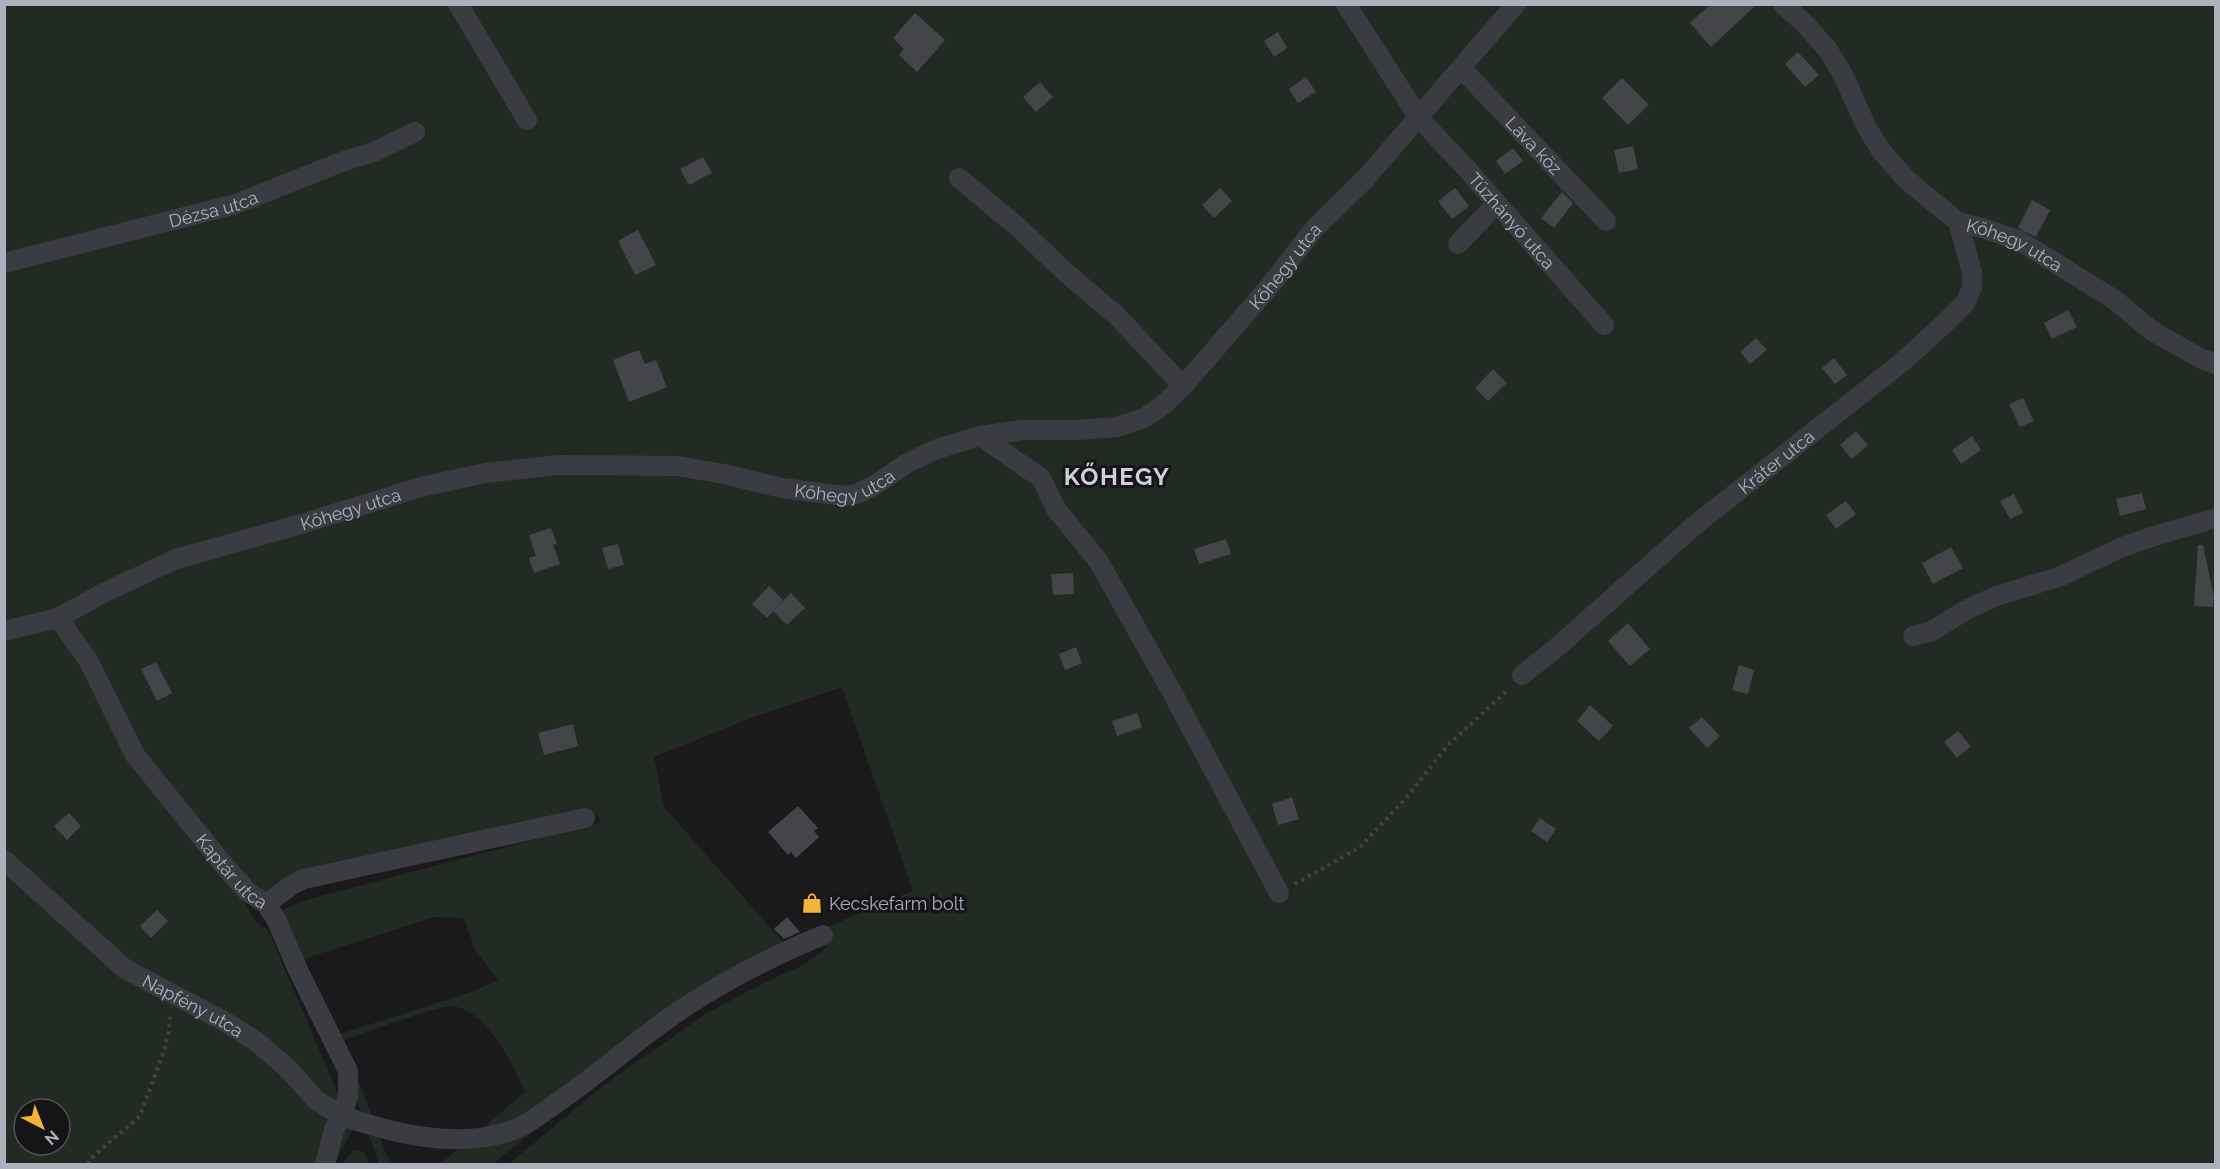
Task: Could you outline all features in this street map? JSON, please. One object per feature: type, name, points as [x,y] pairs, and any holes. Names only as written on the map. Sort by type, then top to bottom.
[{"type":"street","points":[[458,4],[527,120]]},
{"type":"street","name":"Tűzhányó utca","points":[[1346,4],[1419,118],[1604,325]]},
{"type":"street","name":"Kőhegy utca","points":[[4,631],[58,618],[105,592],[176,559],[421,487],[485,473],[559,465],[677,466],[724,474],[782,488],[845,496],[857,494],[875,485],[907,463],[937,449],[980,436],[1022,430],[1117,427],[1144,418],[1162,406],[1184,386],[1269,287],[1314,229],[1365,179],[1516,4]]},
{"type":"street","name":"Kőhegy utca","points":[[1783,4],[1805,24],[1828,51],[1842,73],[1867,129],[1882,152],[1907,180],[1958,222],[2020,241],[2115,300],[2152,330],[2202,359],[2216,364]]},
{"type":"street","name":"Láva köz","points":[[1462,69],[1606,221]]},
{"type":"street","name":"Dézsa utca","points":[[4,264],[236,204],[344,161],[374,152],[415,132]]},
{"type":"street","points":[[959,178],[1116,315],[1184,386]]},
{"type":"street","points":[[1458,244],[1497,203]]},
{"type":"street","name":"Kráter utca","points":[[1522,675],[1556,648],[1695,525],[1901,363],[1959,310],[1966,302],[1972,287],[1972,272],[1958,222]]},
{"type":"street","points":[[980,436],[1041,477],[1056,509],[1099,562],[1173,694],[1279,893]]},
{"type":"street","points":[[1913,636],[1932,631],[1966,610],[1988,600],[2042,583],[2120,548],[2216,518]]},
{"type":"street","name":"Kaptár utca","points":[[58,618],[88,660],[135,755],[223,864],[248,892],[266,904],[292,885],[313,877],[585,818]]},
{"type":"street","name":"Napfény utca","points":[[4,860],[125,969],[224,1021],[257,1042],[288,1069],[316,1100],[342,1116],[393,1132],[430,1137],[464,1139],[509,1132],[532,1120],[578,1088],[682,1008],[741,975],[823,935]]},
{"type":"street","points":[[266,904],[348,1071],[348,1097],[342,1116],[334,1130],[325,1164]]},
{"type":"path","points":[[1279,893],[1360,847],[1407,796],[1448,745],[1500,699],[1522,675]]},
{"type":"path","points":[[88,1164],[90,1159],[140,1116],[164,1051],[169,1030],[171,994]]},
{"type":"shaded area","points":[[5,5],[2215,5],[2215,1164],[509,1164],[604,1085],[707,1013],[805,964],[826,948],[818,931],[913,891],[842,687],[751,718],[654,757],[664,807],[790,950],[693,1011],[589,1085],[493,1164],[440,1164],[525,1092],[506,1053],[488,1028],[477,1018],[466,1010],[453,1006],[446,1007],[343,1040],[390,1164],[379,1164],[355,1093],[331,1037],[474,991],[498,980],[475,950],[464,918],[434,917],[297,961],[277,921],[283,910],[306,900],[601,822],[597,814],[244,902],[257,923],[268,930],[353,1129],[334,1164],[5,1164]]},
{"type":"shaded area","points":[[354,1150],[360,1150],[365,1154],[369,1164],[342,1164]]},
{"type":"building","points":[[1711,4],[1757,4],[1711,47],[1690,23]]},
{"type":"building","points":[[915,13],[945,40],[917,72],[899,55],[904,49],[893,38]]},
{"type":"building","points":[[1278,32],[1287,48],[1274,57],[1264,41]]},
{"type":"building","points":[[1798,52],[1819,75],[1805,87],[1785,64]]},
{"type":"building","points":[[1306,77],[1316,92],[1298,103],[1289,89]]},
{"type":"building","points":[[1622,78],[1649,105],[1628,125],[1602,98]]},
{"type":"building","points":[[1040,82],[1053,97],[1036,112],[1023,97]]},
{"type":"building","points":[[1633,146],[1638,169],[1619,173],[1614,150]]},
{"type":"building","points":[[1513,148],[1523,161],[1505,174],[1496,161]]},
{"type":"building","points":[[703,157],[712,173],[689,185],[680,169]]},
{"type":"building","points":[[1220,188],[1232,201],[1214,218],[1202,205]]},
{"type":"building","points":[[1455,188],[1469,206],[1452,219],[1438,201]]},
{"type":"building","points":[[1562,192],[1573,203],[1554,228],[1541,218]]},
{"type":"building","points":[[2032,200],[2050,210],[2036,237],[2018,228]]},
{"type":"building","points":[[638,230],[656,265],[635,275],[618,241]]},
{"type":"building","points":[[2068,310],[2077,327],[2052,339],[2044,323]]},
{"type":"building","points":[[1756,338],[1767,350],[1750,364],[1740,352]]},
{"type":"building","points":[[639,350],[645,364],[656,360],[667,387],[629,402],[613,360]]},
{"type":"building","points":[[1834,358],[1847,375],[1835,384],[1822,368]]},
{"type":"building","points":[[1493,369],[1507,383],[1488,401],[1475,388]]},
{"type":"building","points":[[2023,398],[2034,421],[2020,427],[2009,404]]},
{"type":"building","points":[[1856,431],[1868,445],[1852,459],[1840,445]]},
{"type":"building","points":[[1972,436],[1981,450],[1961,464],[1952,450]]},
{"type":"building","points":[[2142,493],[2146,509],[2120,516],[2116,499]]},
{"type":"building","points":[[2014,494],[2023,513],[2010,519],[2000,501]]},
{"type":"building","points":[[1846,501],[1856,514],[1836,529],[1826,515]]},
{"type":"building","points":[[551,528],[557,544],[553,545],[560,564],[534,573],[529,558],[536,556],[529,535]]},
{"type":"building","points":[[1226,539],[1231,554],[1199,564],[1194,549]]},
{"type":"building","points":[[618,544],[624,565],[608,569],[602,548]]},
{"type":"building","points":[[2198,545],[2203,545],[2214,597],[2213,607],[2194,606]]},
{"type":"building","points":[[1951,547],[1963,568],[1933,584],[1922,563]]},
{"type":"building","points":[[1073,573],[1074,594],[1053,595],[1051,574]]},
{"type":"building","points":[[769,586],[783,600],[767,618],[752,604]]},
{"type":"building","points":[[791,593],[805,608],[787,625],[773,611]]},
{"type":"building","points":[[1628,623],[1650,649],[1630,666],[1608,641]]},
{"type":"building","points":[[1076,647],[1082,663],[1065,670],[1059,654]]},
{"type":"building","points":[[156,662],[172,693],[157,701],[141,669]]},
{"type":"building","points":[[1739,665],[1754,670],[1748,694],[1732,690]]},
{"type":"building","points":[[1590,705],[1613,726],[1599,741],[1577,721]]},
{"type":"building","points":[[1137,713],[1142,727],[1117,736],[1112,721]]},
{"type":"building","points":[[1702,717],[1720,736],[1707,748],[1689,728]]},
{"type":"building","points":[[573,724],[578,746],[544,755],[538,733]]},
{"type":"building","points":[[1958,731],[1971,746],[1957,758],[1944,742]]},
{"type":"building","points":[[1292,797],[1299,819],[1278,825],[1272,804]]},
{"type":"building","points":[[798,806],[818,828],[814,831],[819,837],[796,858],[791,852],[788,855],[768,832]]},
{"type":"building","points":[[69,813],[81,826],[67,840],[54,826]]},
{"type":"building","points":[[1540,818],[1556,829],[1547,842],[1531,831]]},
{"type":"building","points":[[157,910],[168,921],[151,938],[140,926]]},
{"type":"building","points":[[787,917],[800,932],[784,939],[774,929]]},
{"type":"place","name":"Kecskefarm bolt","points":[[812,903]]},
{"type":"district","name":"KŐHEGY","points":[[1117,476]]}]
